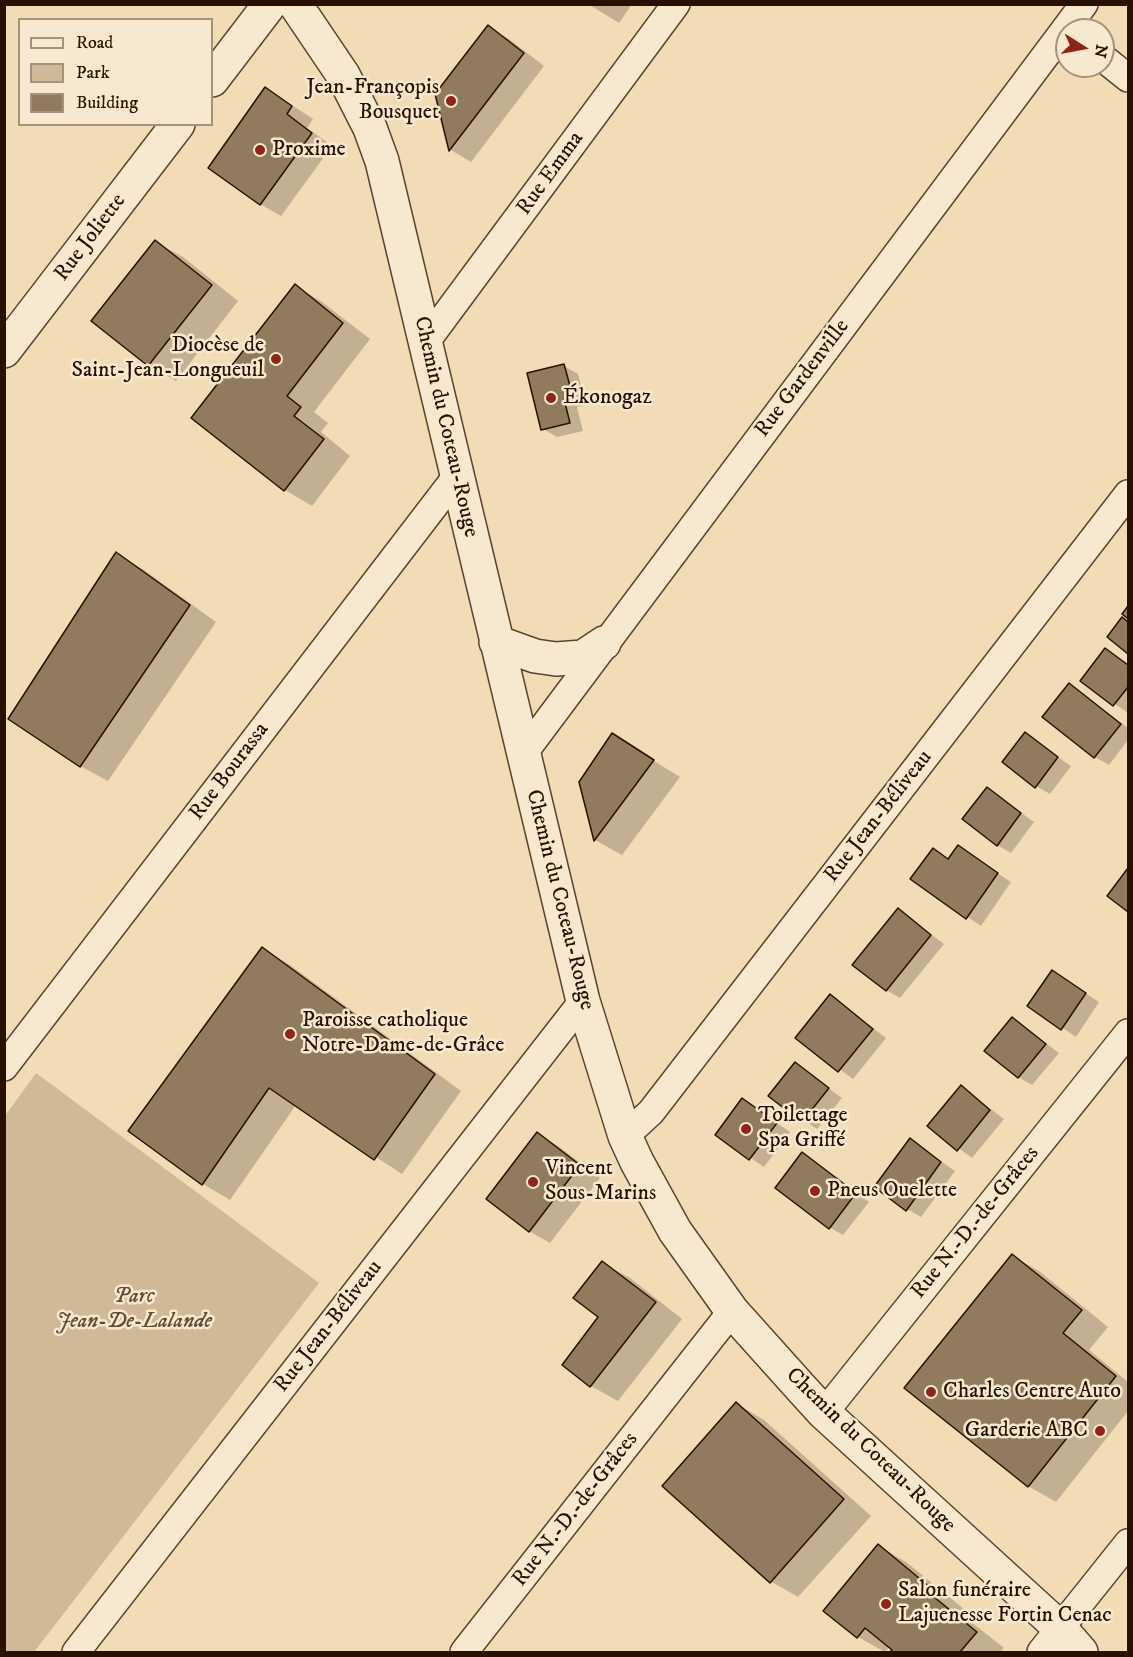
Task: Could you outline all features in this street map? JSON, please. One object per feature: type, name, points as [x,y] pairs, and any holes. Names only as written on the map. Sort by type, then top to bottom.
[{"type":"street","points":[[213,79],[270,4]]},
{"type":"street","name":"Chemin du Coteau-Rouge","points":[[295,4],[343,75],[370,128],[394,207],[583,1002],[625,1136],[675,1231],[732,1311],[824,1413],[1050,1640],[1081,1653]]},
{"type":"street","name":"Rue Emma","points":[[425,343],[676,4]]},
{"type":"street","name":"Rue Gardenville","points":[[1074,18],[1084,4]]},
{"type":"street","name":"Rue Gardenville","points":[[523,754],[1055,45]]},
{"type":"street","points":[[1115,68],[1128,78]]},
{"type":"street","name":"Rue Joliette","points":[[4,351],[176,126]]},
{"type":"street","name":"Rue Bourassa","points":[[4,1067],[457,476]]},
{"type":"street","name":"Rue Jean-Béliveau","points":[[625,1136],[651,1112],[1128,494]]},
{"type":"street","points":[[496,642],[535,656],[556,659],[583,657],[604,643]]},
{"type":"street","name":"Rue Jean-Béliveau","points":[[76,1653],[583,1002]]},
{"type":"street","name":"Rue N.-D.-de-Grâces","points":[[824,1413],[1128,1033]]},
{"type":"street","name":"Rue N.-D.-de-Grâces","points":[[464,1653],[732,1311]]},
{"type":"street","points":[[1050,1640],[1128,1543]]},
{"type":"green space","name":"Parc Jean-De-Lalande","points":[[36,1073],[319,1283],[34,1652],[5,1652],[5,1116]]},
{"type":"building","points":[[488,25],[524,53],[449,151],[435,94]]},
{"type":"building","name":"Proxime","points":[[265,87],[292,106],[287,114],[312,133],[260,205],[208,168]]},
{"type":"building","points":[[155,240],[212,285],[148,366],[91,321]]},
{"type":"building","name":"Diocèse de Saint-Jean-Longueuil","points":[[295,284],[343,323],[287,396],[301,407],[294,416],[324,439],[284,491],[191,418]]},
{"type":"building","name":"Ékonogaz","points":[[564,364],[573,397],[564,399],[570,423],[541,430],[527,373]]},
{"type":"building","points":[[116,552],[190,605],[80,767],[8,719]]},
{"type":"building","points":[[1128,606],[1128,619],[1122,614]]},
{"type":"building","points":[[1122,617],[1128,622],[1128,654],[1107,637]]},
{"type":"building","points":[[1105,648],[1128,665],[1128,687],[1113,706],[1080,681]]},
{"type":"building","points":[[1069,683],[1121,724],[1094,758],[1042,717]]},
{"type":"building","points":[[1025,732],[1058,757],[1035,788],[1002,762]]},
{"type":"building","points":[[612,733],[654,760],[594,841],[579,782]]},
{"type":"building","points":[[987,787],[1021,813],[997,846],[962,819]]},
{"type":"building","points":[[958,845],[998,873],[966,919],[910,879],[933,848],[948,859]]},
{"type":"building","points":[[1128,868],[1128,912],[1107,896]]},
{"type":"building","points":[[898,908],[931,935],[886,991],[852,965]]},
{"type":"building","name":"Paroisse catholique Notre-Dame-de-Grâce","points":[[262,947],[435,1074],[374,1160],[269,1088],[202,1185],[128,1131]]},
{"type":"building","points":[[1052,970],[1086,993],[1061,1030],[1027,1006]]},
{"type":"building","points":[[830,994],[873,1029],[838,1072],[795,1038]]},
{"type":"building","points":[[1012,1017],[1046,1044],[1018,1078],[984,1051]]},
{"type":"building","points":[[795,1062],[829,1088],[802,1122],[768,1096]]},
{"type":"building","points":[[961,1085],[990,1110],[957,1151],[927,1126]]},
{"type":"building","name":"Toilettage Spa Griffé","points":[[742,1098],[777,1123],[749,1160],[715,1135]]},
{"type":"building","name":"Vincent Sous-Marins","points":[[537,1132],[580,1165],[529,1232],[486,1199]]},
{"type":"building","points":[[910,1138],[941,1162],[906,1211],[874,1187]]},
{"type":"building","name":"Pneus Ouelette","points":[[802,1152],[856,1193],[829,1229],[775,1188]]},
{"type":"building","points":[[1012,1254],[1082,1310],[1063,1333],[1116,1376],[1028,1487],[904,1388]]},
{"type":"building","points":[[602,1261],[656,1302],[590,1387],[562,1365],[598,1317],[573,1298]]},
{"type":"building","points":[[736,1402],[844,1499],[770,1583],[662,1486]]},
{"type":"building","name":"Salon funéraire Lajuenesse Fortin Cenac","points":[[878,1544],[937,1593],[934,1597],[977,1632],[960,1652],[890,1652],[892,1650],[865,1628],[857,1638],[823,1611]]},
{"type":"place","name":"Jean-Françopis Bousquet","points":[[451,101]]},
{"type":"place","name":"Proxime","points":[[260,150]]},
{"type":"place","name":"Diocèse de Saint-Jean-Longueuil","points":[[276,359]]},
{"type":"place","name":"Ékonogaz","points":[[551,398]]},
{"type":"place","name":"Paroisse catholique Notre-Dame-de-Grâce","points":[[290,1034]]},
{"type":"place","name":"Toilettage Spa Griffé","points":[[746,1129]]},
{"type":"place","name":"Vincent Sous-Marins","points":[[533,1182]]},
{"type":"place","name":"Pneus Ouelette","points":[[815,1191]]},
{"type":"place","name":"Charles Centre Auto","points":[[931,1392]]},
{"type":"place","name":"Garderie ABC","points":[[1100,1431]]},
{"type":"place","name":"Salon funéraire Lajuenesse Fortin Cenac","points":[[886,1604]]}]
